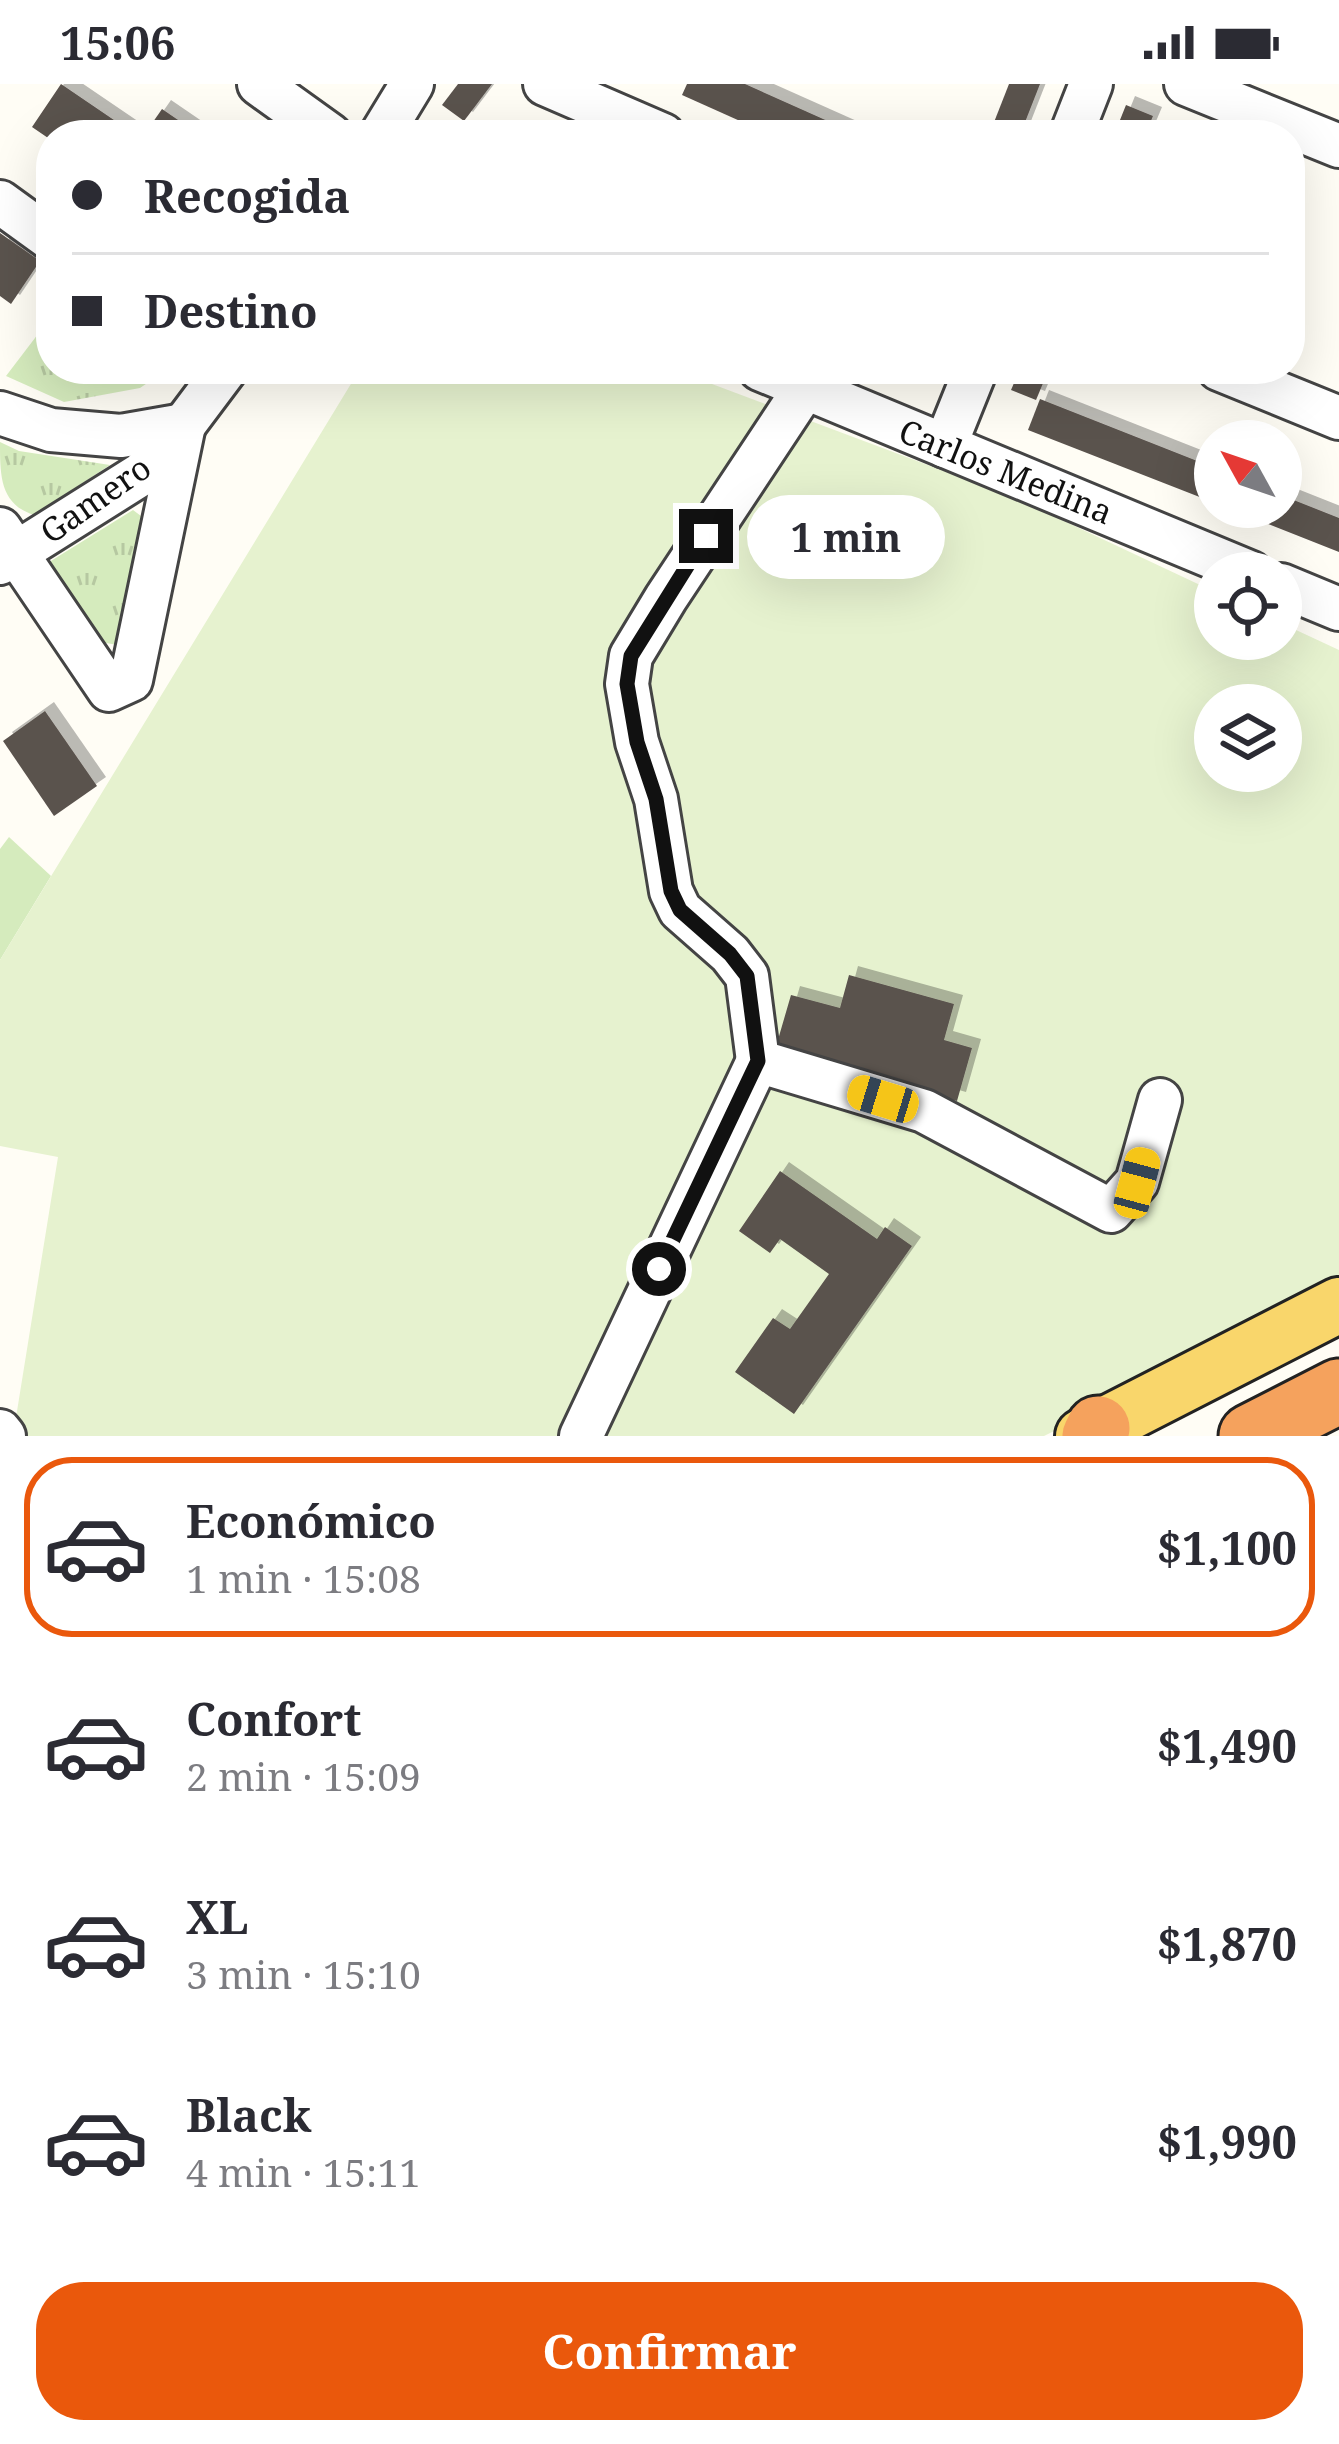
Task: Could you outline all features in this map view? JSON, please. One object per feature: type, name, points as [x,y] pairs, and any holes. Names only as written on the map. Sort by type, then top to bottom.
[{"type":"highway","points":[[1251,1436],[1339,1391]]},
{"type":"main road","points":[[1092,1434],[1339,1305]]},
{"type":"street","points":[[259,84],[309,120]]},
{"type":"street","points":[[390,120],[412,84]]},
{"type":"street","points":[[545,84],[628,120]]},
{"type":"street","points":[[1077,120],[1091,84]]},
{"type":"street","points":[[1186,84],[1275,120]]},
{"type":"street","points":[[1305,132],[1339,146]]},
{"type":"street","points":[[0,202],[36,228]]},
{"type":"street","name":"Gamero","points":[[5,549],[143,473],[215,384]]},
{"type":"street","name":"Carlos Medina","points":[[796,384],[1200,552]]},
{"type":"street","points":[[945,446],[970,384]]},
{"type":"street","points":[[1256,384],[1339,418]]},
{"type":"street","points":[[581,1436],[758,1061],[747,976],[730,954],[680,910],[671,891],[656,799],[637,742],[627,684],[631,656],[805,388]]},
{"type":"street","points":[[0,412],[51,430],[121,436],[184,425],[131,680],[109,690],[5,549]]},
{"type":"street","points":[[1302,594],[1339,609]]},
{"type":"street","points":[[758,1061],[925,1111],[1111,1211],[1137,1183],[1160,1100]]},
{"type":"green space","points":[[36,337],[36,384],[146,384],[64,402],[6,376]]},
{"type":"green space","points":[[351,384],[712,384],[1013,497],[1194,582],[1194,660],[1302,660],[1302,633],[1339,650],[1339,1282],[1044,1436],[13,1436],[58,1157],[0,1146],[0,960]]},
{"type":"green space","points":[[0,442],[19,451],[110,465],[34,515],[8,496]]},
{"type":"green space","points":[[133,510],[145,519],[118,645],[94,641],[46,564]]},
{"type":"green space","points":[[9,837],[51,876],[0,960],[0,849]]},
{"type":"building","points":[[61,84],[114,120],[37,120]]},
{"type":"building","points":[[458,84],[492,84],[465,120],[442,105]]},
{"type":"building","points":[[687,84],[745,84],[825,120],[738,120],[682,95]]},
{"type":"building","points":[[1009,84],[1040,84],[1026,120],[995,120]]},
{"type":"building","points":[[1126,105],[1153,116],[1151,120],[1120,120]]},
{"type":"building","points":[[162,109],[178,120],[154,120]]},
{"type":"building","points":[[0,233],[36,258],[36,267],[11,304],[0,296]]},
{"type":"building","points":[[1014,384],[1043,384],[1036,400],[1011,390]]},
{"type":"building","points":[[1040,399],[1194,460],[1194,495],[1028,430]]},
{"type":"building","points":[[1302,503],[1339,518],[1339,552],[1278,528],[1302,528]]},
{"type":"building","points":[[45,711],[97,786],[54,816],[3,741]]},
{"type":"building","points":[[849,975],[954,1004],[944,1040],[972,1048],[957,1101],[775,1050],[791,995],[840,1008]]},
{"type":"building","points":[[780,1171],[877,1239],[885,1227],[912,1246],[794,1414],[735,1372],[773,1318],[790,1329],[829,1274],[780,1239],[770,1253],[739,1231]]},
{"type":"route","points":[[659,1269],[758,1061],[747,976],[730,954],[680,910],[671,891],[656,799],[637,742],[627,684],[631,656],[706,536]]}]
